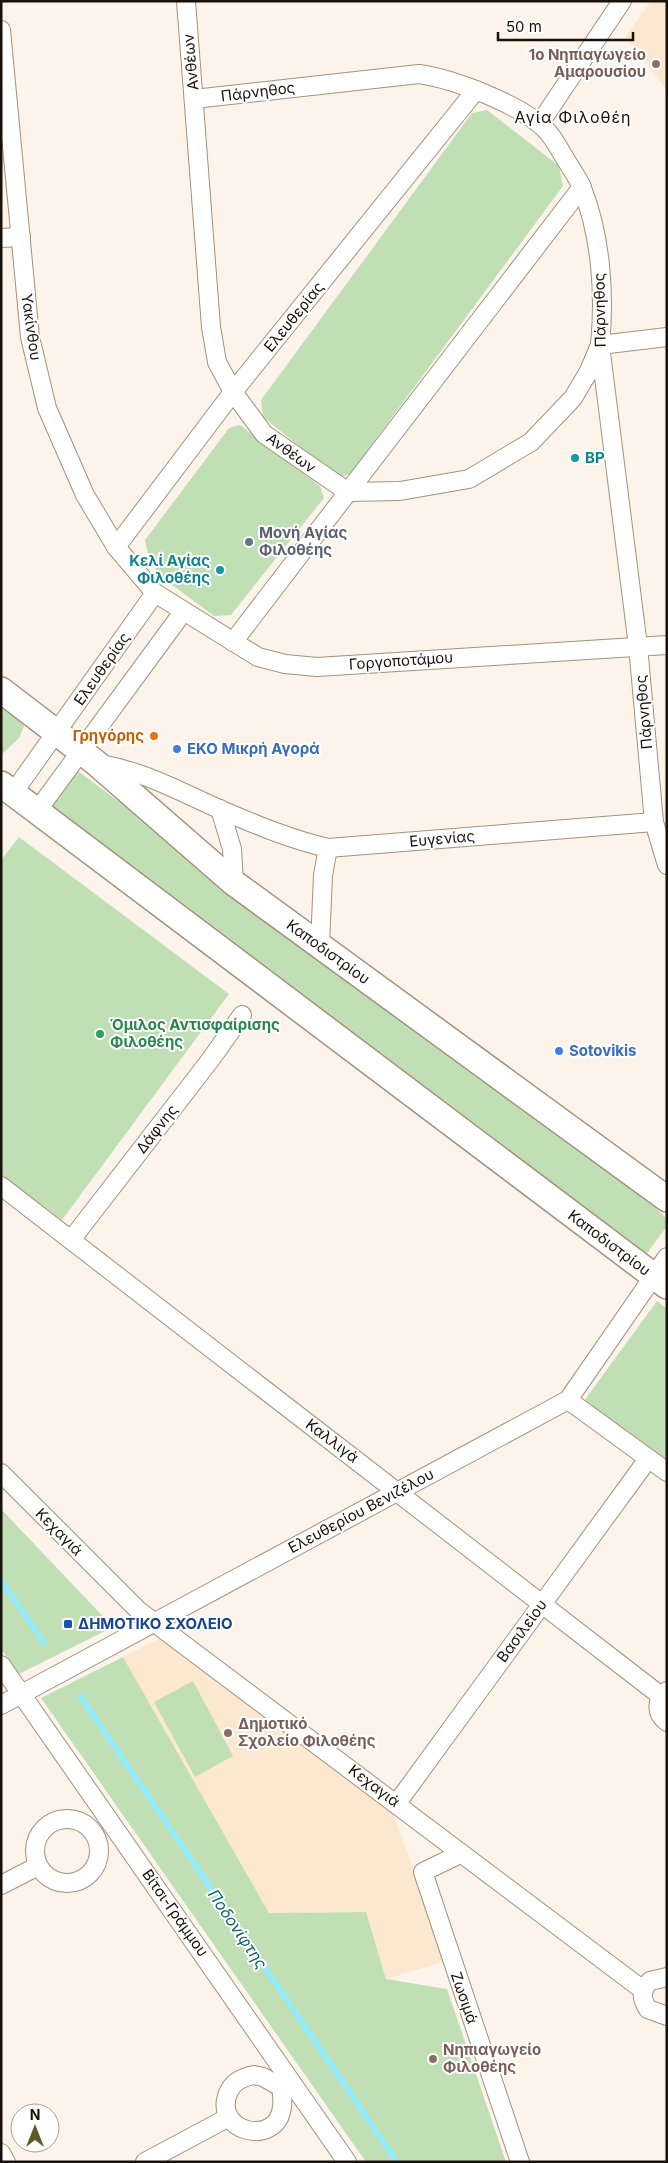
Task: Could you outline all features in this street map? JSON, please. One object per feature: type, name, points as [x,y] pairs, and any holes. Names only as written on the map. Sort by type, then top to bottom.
[{"type":"main road","name":"Καποδιστρίου","points":[[1,690],[88,757],[234,883],[667,1199]]},
{"type":"main road","name":"Καποδιστρίου","points":[[7,789],[662,1273]]},
{"type":"street","name":"Ανθέων","points":[[186,1],[212,327],[217,362],[233,392],[264,434],[348,492]]},
{"type":"street","points":[[540,123],[622,1]]},
{"type":"street","name":"Υακίνθου","points":[[1,30],[30,337],[47,408],[85,495],[116,548],[155,593]]},
{"type":"street","name":"Πάρνηθος","points":[[194,99],[419,74],[440,77],[476,90],[540,123],[549,132],[582,187],[592,221],[599,259],[602,301],[600,345],[638,646],[654,822],[667,865]]},
{"type":"street","name":"Ελευθερίας","points":[[116,548],[233,392],[476,90]]},
{"type":"street","points":[[234,642],[582,187]]},
{"type":"street","points":[[1,238],[21,237]]},
{"type":"street","points":[[348,492],[400,491],[469,479],[531,442],[572,398],[589,371],[600,345],[667,337]]},
{"type":"street","name":"Ελευθερίας","points":[[7,789],[58,733],[155,593]]},
{"type":"street","name":"Γοργοποτάμου","points":[[155,593],[258,657],[286,664],[317,667],[667,645]]},
{"type":"street","name":"Ελευθερίας","points":[[37,811],[88,757],[183,612]]},
{"type":"street","name":"Ευγενίας","points":[[88,757],[160,780],[220,809],[310,844],[328,848],[654,822]]},
{"type":"street","points":[[220,809],[232,849],[234,883]]},
{"type":"street","points":[[320,945],[324,868],[328,848]]},
{"type":"street","name":"Δάφνης","points":[[71,1240],[205,1067],[242,1015]]},
{"type":"street","name":"Καλλιγά","points":[[1,1186],[398,1492],[541,1605],[664,1694],[658,1709],[660,1715],[667,1722]]},
{"type":"street","name":"Ελευθερίου Βενιζέλου","points":[[1,1705],[568,1400],[662,1273]]},
{"type":"street","points":[[568,1400],[667,1472]]},
{"type":"street","name":"Βασιλείου","points":[[397,1803],[648,1459]]},
{"type":"street","name":"Κεχαγιά","points":[[1,1473],[139,1610],[397,1803],[460,1854],[644,1990]]},
{"type":"street","name":"Βίτσι-Γράμμου","points":[[1,1664],[110,1819],[287,2084],[348,2162]]},
{"type":"street","points":[[92,1831],[110,1819]]},
{"type":"street","points":[[75,1820],[85,1824],[98,1841],[100,1852],[98,1862],[84,1879],[64,1884],[53,1881],[38,1866],[35,1845],[38,1835],[54,1821],[75,1820]]},
{"type":"street","name":"Ζωσιμά","points":[[460,1854],[423,1872],[520,2162]]},
{"type":"street","points":[[1,1885],[38,1866]]},
{"type":"street","points":[[667,1977],[650,1981],[644,1990],[642,1998],[648,2009],[667,2016]]},
{"type":"street","points":[[254,2075],[287,2084],[280,2115],[268,2128],[251,2132],[235,2124],[229,2117],[226,2098],[236,2082],[254,2075]]},
{"type":"street","points":[[145,2162],[229,2117]]},
{"type":"street","points":[[1,2153],[6,2162]]},
{"type":"shaded area","name":"1ο Νηπιαγωγείο Αμαρουσίου","points":[[651,1],[667,1],[667,91],[625,37]]},
{"type":"shaded area","name":"Δημοτικό Σχολείο Φιλοθέης","points":[[162,1637],[391,1808],[447,1961],[386,1979],[366,1912],[269,1913],[123,1657]]},
{"type":"green space","points":[[487,110],[559,166],[563,186],[350,474],[339,478],[263,417],[261,400],[472,113]]},
{"type":"green space","points":[[240,425],[320,486],[324,498],[231,615],[214,616],[160,576],[149,559],[145,540],[229,428]]},
{"type":"green space","points":[[1,705],[21,719],[24,726],[19,738],[1,755]]},
{"type":"green space","points":[[78,771],[512,1097],[659,1211],[667,1219],[667,1226],[645,1256],[50,808],[71,775]]},
{"type":"green space","name":"Όμιλος Αντισφαίρισης Φιλοθέης","points":[[19,837],[229,994],[62,1220],[1,1174],[1,860]]},
{"type":"green space","points":[[657,1301],[667,1309],[667,1463],[581,1405]]},
{"type":"green space","points":[[1,1509],[113,1627],[19,1674],[1,1649]]},
{"type":"green space","points":[[123,1657],[269,1913],[366,1912],[386,1979],[447,1989],[506,2162],[366,2162],[41,1698]]},
{"type":"green space","points":[[193,1681],[233,1756],[195,1777],[154,1702]]},
{"type":"waterway","name":"Ποδονίφτης","points":[[1,1580],[44,1643]]},
{"type":"waterway","name":"Ποδονίφτης","points":[[80,1696],[397,2162]]},
{"type":"place","name":"1ο Νηπιαγωγείο Αμαρουσίου","points":[[656,64]]},
{"type":"place","name":"BP","points":[[575,458]]},
{"type":"place","name":"Μονή Αγίας Φιλοθέης","points":[[249,542]]},
{"type":"place","name":"Κελί Αγίας Φιλοθέης","points":[[220,570]]},
{"type":"place","name":"Γρηγόρης","points":[[154,736]]},
{"type":"place","name":"ΕΚΟ Μικρή Αγορά","points":[[177,749]]},
{"type":"place","name":"Όμιλος Αντισφαίρισης Φιλοθέης","points":[[100,1034]]},
{"type":"place","name":"Sotovikis","points":[[559,1051]]},
{"type":"place","name":"ΔΗΜΟΤΙΚΟ ΣΧΟΛΕΙΟ","points":[[68,1624]]},
{"type":"place","name":"Δημοτικό Σχολείο Φιλοθέης","points":[[228,1733]]},
{"type":"place","name":"Νηπιαγωγείο Φιλοθέης","points":[[433,2059]]},
{"type":"district","name":"Αγία Φιλοθέη","points":[[573,117]]}]
